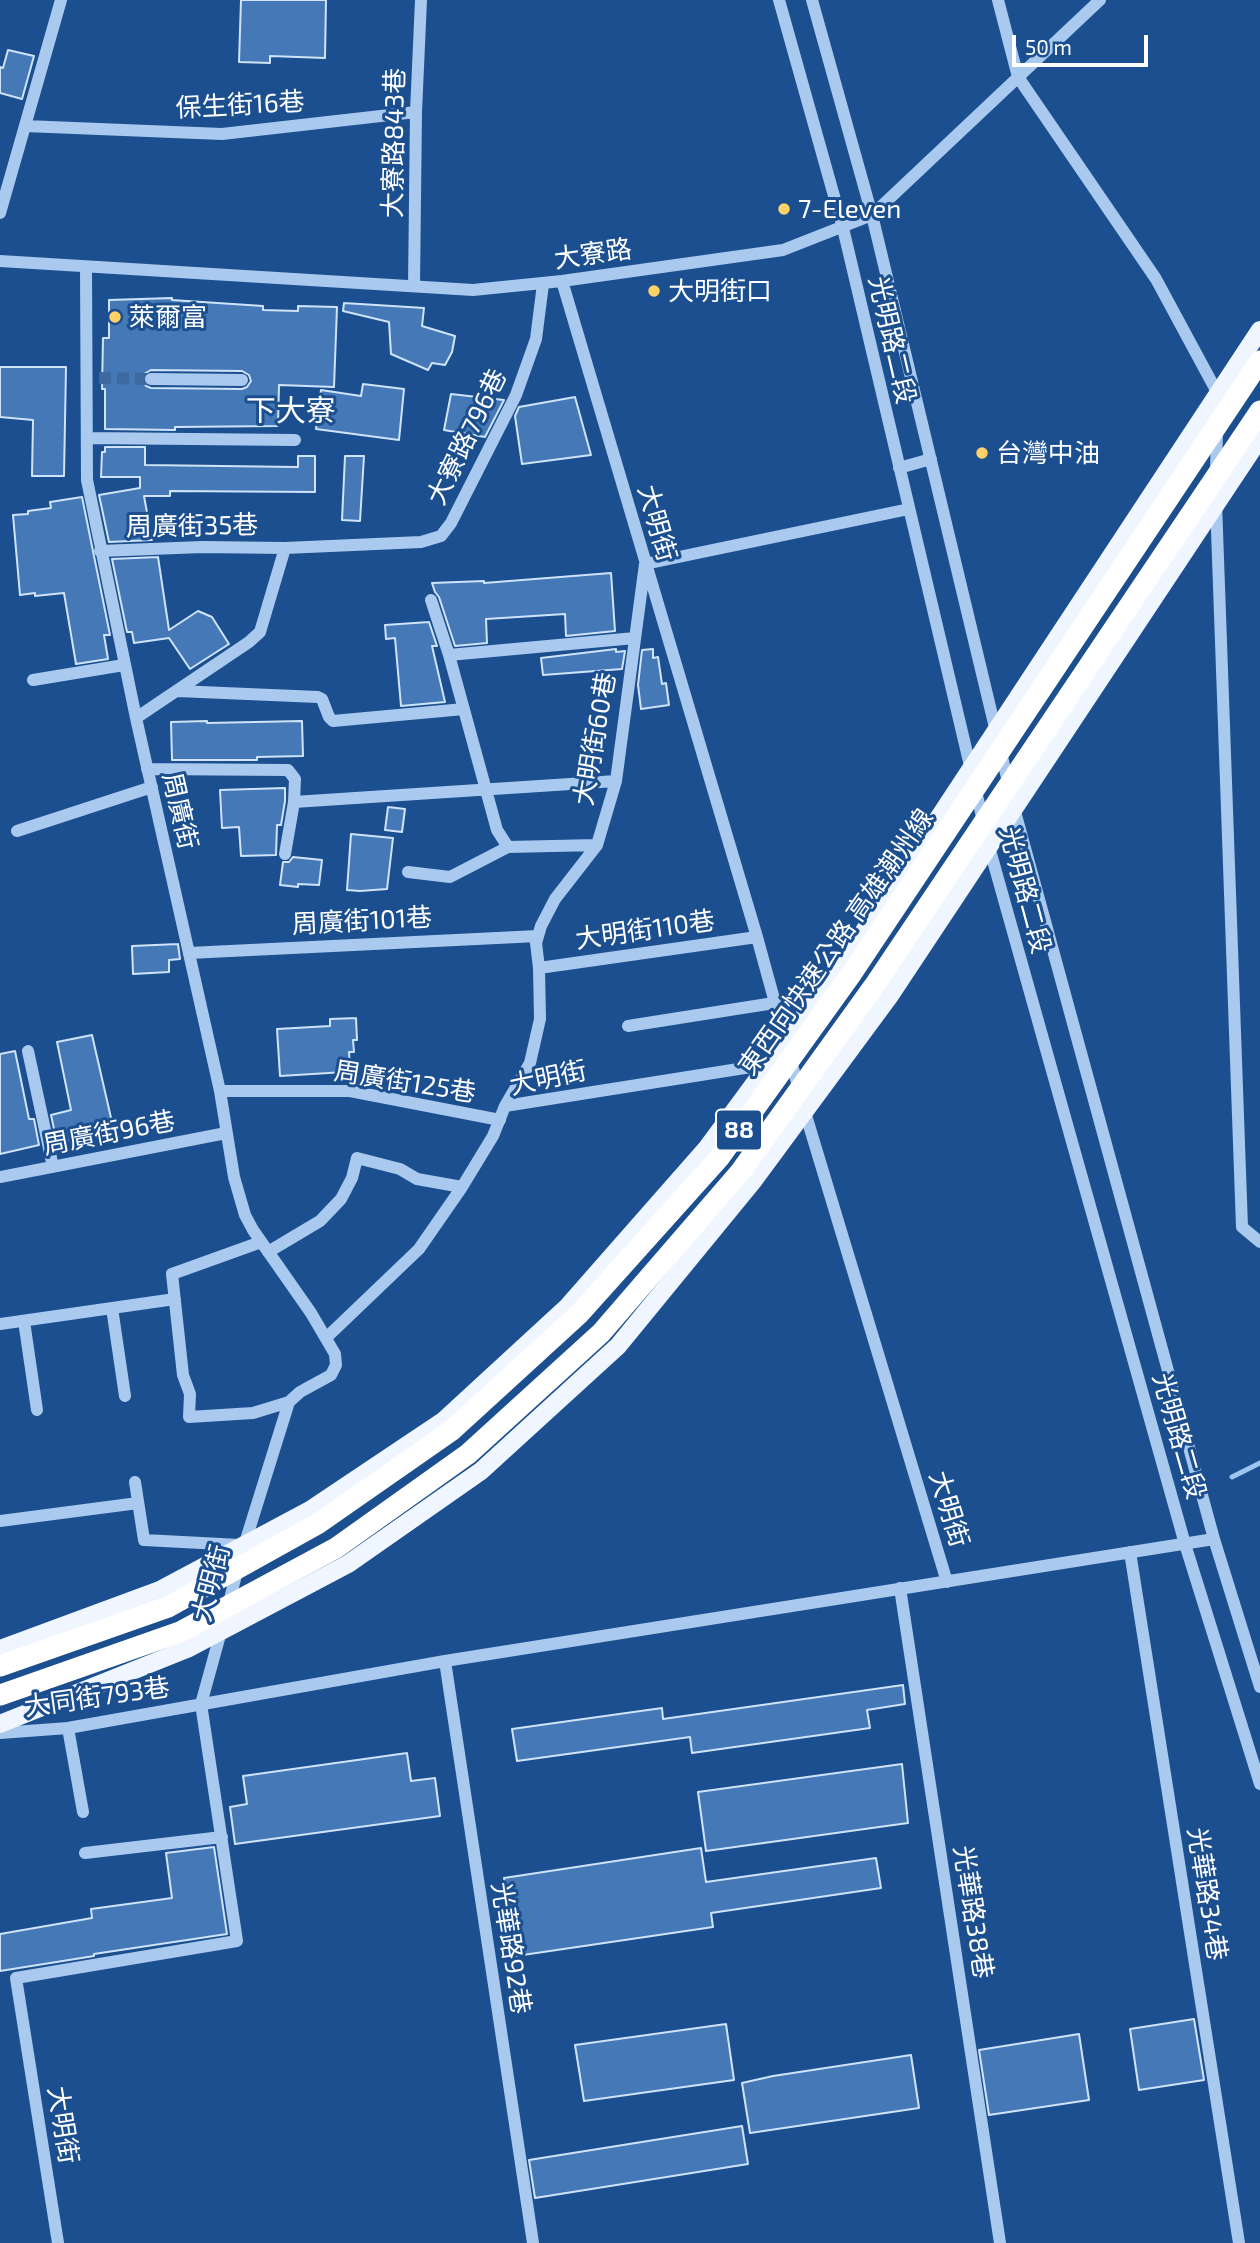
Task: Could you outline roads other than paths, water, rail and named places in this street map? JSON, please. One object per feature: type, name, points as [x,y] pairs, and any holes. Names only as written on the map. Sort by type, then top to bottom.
[{"type":"highway","name":"東西向快速公路 高雄潮州線","points":[[0,1666],[168,1607],[319,1523],[451,1431],[579,1314],[719,1158],[836,995],[1260,361]]},
{"type":"highway","name":"東西向快速公路 高雄潮州線","points":[[0,1695],[180,1632],[336,1548],[468,1454],[601,1333],[741,1171],[858,1008],[1260,411]]},
{"type":"main road","points":[[0,1649],[160,1590],[310,1510],[443,1421],[568,1306],[706,1149],[841,966],[1260,330]]},
{"type":"main road","points":[[0,1724],[187,1649],[348,1564],[481,1471],[618,1346],[754,1180],[889,997],[1260,438]]},
{"type":"street","points":[[0,213],[61,0]]},
{"type":"street","name":"大寮路843巷","points":[[414,286],[416,112],[421,0]]},
{"type":"street","name":"光明路二段","points":[[779,0],[843,228],[989,846],[1185,1544],[1260,1784]]},
{"type":"street","name":"光明路二段","points":[[812,0],[872,215],[1014,811],[1214,1539],[1260,1687]]},
{"type":"street","points":[[998,0],[1018,77],[1156,279],[1218,394],[1216,502],[1242,1227],[1260,1242]]},
{"type":"street","name":"大寮路","points":[[0,261],[473,290],[543,284],[783,250],[872,215],[1100,0]]},
{"type":"street","name":"保生街16巷","points":[[25,126],[222,134],[416,112]]},
{"type":"street","name":"周廣街","points":[[86,268],[93,378],[87,438],[87,480],[124,665],[220,1091],[234,1177],[245,1215],[326,1338]]},
{"type":"street","name":"大明街","points":[[562,281],[757,937],[804,1112],[947,1582]]},
{"type":"street","name":"大寮路796巷","points":[[285,548],[421,542],[440,536],[451,523],[516,395],[536,339],[543,284]]},
{"type":"street","points":[[151,379],[242,380]]},
{"type":"street","points":[[87,438],[295,440]]},
{"type":"street","points":[[899,468],[931,459]]},
{"type":"street","points":[[645,564],[909,509]]},
{"type":"street","name":"周廣街35巷","points":[[100,551],[202,547],[285,548]]},
{"type":"street","points":[[136,718],[250,642],[260,632],[285,548]]},
{"type":"street","name":"大明街60巷","points":[[505,1106],[530,1063],[540,1019],[536,943],[541,926],[555,899],[597,845],[616,781],[645,564]]},
{"type":"street","points":[[431,600],[449,654],[497,830],[508,847]]},
{"type":"street","points":[[449,654],[635,638]]},
{"type":"street","points":[[33,680],[124,665]]},
{"type":"street","points":[[177,691],[318,697],[322,699],[333,720],[464,709]]},
{"type":"street","points":[[147,769],[288,770],[295,779],[285,854]]},
{"type":"street","points":[[294,802],[616,781]]},
{"type":"street","points":[[17,831],[152,787]]},
{"type":"street","points":[[408,872],[450,877],[508,847],[597,845]]},
{"type":"street","name":"周廣街101巷","points":[[189,953],[538,936]]},
{"type":"street","name":"大明街110巷","points":[[539,968],[757,937]]},
{"type":"street","points":[[628,1026],[774,1003]]},
{"type":"street","points":[[28,1051],[53,1167]]},
{"type":"street","name":"大明街","points":[[326,1338],[419,1249],[493,1136],[505,1106],[770,1064]]},
{"type":"street","name":"周廣街125巷","points":[[220,1091],[350,1091],[500,1120]]},
{"type":"street","name":"周廣街96巷","points":[[0,1177],[226,1133]]},
{"type":"street","points":[[326,1338],[335,1354],[336,1365],[331,1375],[300,1392],[289,1402],[253,1413],[189,1417],[190,1394],[183,1375],[172,1274],[265,1247],[320,1221],[341,1199],[352,1178],[357,1158],[400,1169],[416,1179],[462,1187]]},
{"type":"street","points":[[0,1324],[175,1298]]},
{"type":"street","points":[[112,1308],[125,1396]]},
{"type":"street","points":[[24,1321],[37,1409]]},
{"type":"street","name":"大明街","points":[[58,2243],[16,1978],[237,1941],[201,1704],[244,1546],[289,1402]]},
{"type":"street","points":[[135,1482],[144,1539],[244,1546]]},
{"type":"street","points":[[0,1521],[138,1503]]},
{"type":"street","name":"大同街793巷","points":[[0,1733],[68,1728],[445,1661],[1214,1539]]},
{"type":"street","name":"光華路34巷","points":[[1130,1552],[1239,2243]]},
{"type":"street","name":"光華路38巷","points":[[900,1588],[1000,2243]]},
{"type":"street","name":"光華路92巷","points":[[445,1661],[533,2243]]},
{"type":"street","points":[[68,1728],[83,1812]]},
{"type":"street","points":[[85,1853],[222,1837]]},
{"type":"waterway","points":[[1232,1477],[1260,1463]]},
{"type":"tunnel","points":[[99,378],[151,379]]},
{"type":"place","name":"7-Eleven","points":[[784,209]]},
{"type":"place","name":"大明街口","points":[[654,291]]},
{"type":"place","name":"萊爾富","points":[[115,317]]},
{"type":"place","name":"台灣中油","points":[[982,453]]},
{"type":"district","name":"下大寮","points":[[291,411]]}]
